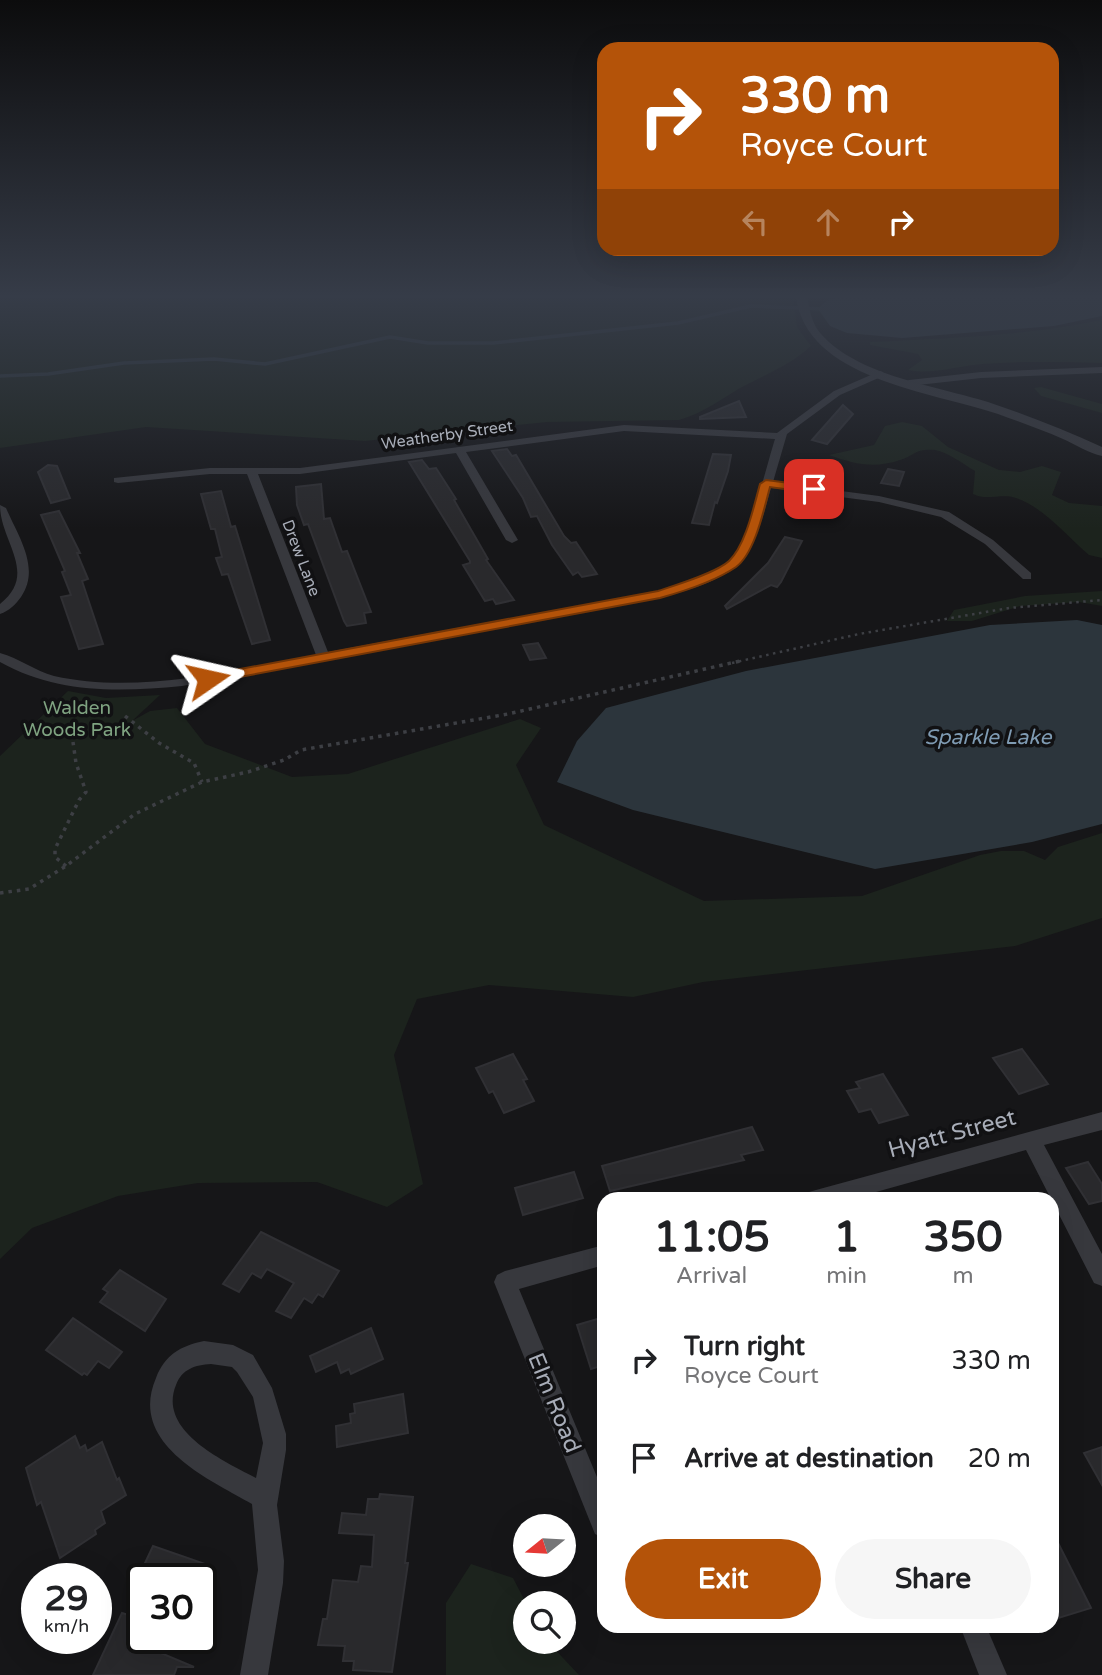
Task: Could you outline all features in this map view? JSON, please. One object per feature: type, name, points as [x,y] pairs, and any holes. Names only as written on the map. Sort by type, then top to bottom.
[{"type":"street","points":[[909,383],[1006,373]]},
{"type":"street","points":[[0,657],[54,678],[111,687],[208,679],[660,594],[688,586],[733,564],[743,549],[756,519],[780,436],[796,420],[837,393],[880,374],[1021,418],[1095,445],[1102,452]]},
{"type":"street","name":"Weatherby Street","points":[[118,480],[198,472],[320,469],[624,428],[780,436]]},
{"type":"street","points":[[459,449],[512,540]]},
{"type":"street","name":"Drew Lane","points":[[251,471],[323,657]]},
{"type":"street","points":[[766,484],[878,499],[945,514],[989,542],[1027,576]]},
{"type":"street","points":[[0,508],[26,570],[24,585],[18,596],[0,610]]},
{"type":"street","name":"Hyatt Street","points":[[842,1192],[1102,1121]]},
{"type":"street","points":[[1031,1140],[1058,1192]]},
{"type":"street","points":[[1059,1194],[1102,1276]]},
{"type":"street","name":"Elm Road","points":[[597,1257],[505,1282],[597,1508]]},
{"type":"street","points":[[254,1675],[272,1568],[265,1497],[275,1440],[269,1410],[258,1383],[240,1359],[212,1352],[175,1364],[163,1381],[161,1406],[166,1428],[185,1450],[265,1497]]},
{"type":"street","points":[[976,1633],[993,1675]]},
{"type":"path","points":[[0,894],[29,889],[66,866],[135,814],[202,782],[248,772],[284,760],[301,750],[508,714],[859,634],[1009,608],[1102,600]]},
{"type":"path","points":[[125,716],[164,746],[180,752],[196,764],[202,782]]},
{"type":"path","points":[[66,866],[55,857],[55,849],[79,800],[86,792],[76,763],[73,742]]},
{"type":"green space","points":[[0,373],[769,373],[705,409],[679,420],[547,422],[365,441],[146,427],[0,448]]},
{"type":"green space","points":[[1041,387],[1102,404],[1102,413],[1041,396],[1034,388]]},
{"type":"green space","points":[[902,422],[922,426],[948,447],[999,470],[1020,472],[1042,466],[1061,472],[1052,495],[1069,503],[1102,506],[1102,558],[1089,555],[1045,515],[1026,502],[1011,497],[984,497],[973,494],[975,471],[940,451],[924,450],[891,463],[873,465],[829,455],[874,445],[885,426]]},
{"type":"green space","points":[[1102,591],[1102,606],[1079,602],[1020,606],[972,621],[947,621],[954,610],[1025,596]]},
{"type":"green space","name":"Walden Woods Park","points":[[68,691],[106,698],[160,695],[132,721],[150,711],[177,708],[205,744],[292,777],[348,774],[520,719],[541,728],[516,765],[544,825],[704,901],[862,896],[980,855],[1024,851],[1045,860],[1058,847],[1102,833],[1102,918],[1015,946],[703,982],[633,997],[489,985],[417,999],[394,1055],[423,1184],[387,1207],[317,1182],[198,1183],[118,1196],[32,1228],[0,1259],[0,756]]},
{"type":"green space","points":[[471,1564],[513,1578],[520,1591],[513,1591],[513,1654],[559,1654],[579,1675],[446,1675],[446,1603]]},
{"type":"water","name":"Sparkle Lake","points":[[1077,620],[1102,625],[1102,824],[1032,842],[875,869],[633,810],[557,782],[577,741],[606,708],[746,671],[990,625]]},
{"type":"building","points":[[739,401],[746,417],[700,419],[700,417]]},
{"type":"building","points":[[843,405],[853,414],[827,444],[812,440]]},
{"type":"building","points":[[507,449],[512,456],[516,455],[564,536],[571,543],[576,542],[597,574],[582,577],[578,572],[573,575],[552,545],[537,516],[531,517],[523,498],[492,451]]},
{"type":"building","points":[[713,454],[731,455],[728,471],[709,525],[692,523]]},
{"type":"building","points":[[422,460],[429,469],[436,468],[456,499],[454,500],[488,559],[486,560],[514,600],[496,604],[493,599],[485,601],[463,565],[470,561],[409,462]]},
{"type":"building","points":[[48,465],[57,466],[70,498],[51,503],[38,472]]},
{"type":"building","points":[[888,469],[904,472],[899,486],[881,483]]},
{"type":"building","points":[[321,484],[324,519],[330,518],[342,552],[347,551],[371,612],[364,613],[366,623],[347,626],[344,621],[308,524],[304,525],[297,505],[296,487]]},
{"type":"building","points":[[221,491],[231,527],[235,526],[270,640],[252,644],[228,574],[222,575],[216,558],[222,557],[215,529],[211,529],[201,494]]},
{"type":"building","points":[[59,511],[80,553],[77,553],[88,579],[82,581],[103,644],[79,649],[61,597],[71,595],[62,572],[65,571],[41,515]]},
{"type":"building","points":[[785,537],[802,541],[777,587],[771,585],[727,609],[725,606],[768,563]]},
{"type":"building","points":[[538,643],[546,658],[530,660],[523,645]]},
{"type":"building","points":[[1022,1049],[1048,1084],[1019,1094],[993,1058]]},
{"type":"building","points":[[513,1054],[527,1079],[523,1080],[534,1101],[504,1113],[493,1091],[489,1093],[476,1068]]},
{"type":"building","points":[[883,1074],[908,1115],[879,1123],[871,1109],[859,1112],[847,1091],[860,1088],[856,1082]]},
{"type":"building","points":[[752,1127],[763,1150],[741,1155],[744,1160],[610,1191],[602,1166]]},
{"type":"building","points":[[1088,1162],[1102,1184],[1102,1201],[1089,1204],[1066,1168]]},
{"type":"building","points":[[574,1172],[583,1198],[523,1215],[515,1188]]},
{"type":"building","points":[[261,1232],[339,1271],[323,1297],[318,1294],[312,1303],[304,1298],[291,1318],[276,1311],[294,1283],[267,1269],[261,1278],[252,1273],[239,1292],[223,1284]]},
{"type":"building","points":[[120,1270],[166,1299],[145,1331],[100,1302],[108,1292],[103,1289]]},
{"type":"building","points":[[73,1318],[122,1352],[109,1368],[98,1361],[87,1375],[82,1375],[46,1350]]},
{"type":"building","points":[[597,1319],[597,1367],[591,1369],[577,1325]]},
{"type":"building","points":[[371,1328],[383,1359],[351,1374],[349,1369],[341,1373],[337,1362],[316,1372],[310,1356]]},
{"type":"building","points":[[403,1394],[408,1433],[337,1447],[336,1426],[351,1423],[350,1414],[355,1413],[354,1404]]},
{"type":"building","points":[[75,1436],[80,1448],[85,1445],[87,1451],[102,1442],[126,1495],[101,1511],[105,1523],[95,1530],[96,1534],[60,1558],[41,1502],[37,1505],[26,1468]]},
{"type":"building","points":[[1102,1447],[1102,1485],[1084,1453]]},
{"type":"building","points":[[380,1494],[413,1497],[405,1563],[408,1563],[392,1672],[353,1670],[354,1661],[343,1661],[345,1646],[318,1645],[323,1619],[327,1619],[333,1580],[358,1582],[361,1566],[372,1567],[374,1535],[339,1533],[342,1513],[366,1515],[368,1499],[379,1499]]},
{"type":"building","points":[[1059,1545],[1091,1608],[1059,1618]]},
{"type":"building","points":[[153,1546],[202,1563],[145,1563]]},
{"type":"building","points":[[122,1613],[126,1614],[126,1654],[163,1654],[194,1667],[177,1667],[174,1675],[93,1675],[103,1654],[112,1654],[112,1634]]},
{"type":"waterway","points":[[0,376],[54,373]]},
{"type":"route","points":[[208,679],[660,594],[688,586],[733,564],[756,519],[766,484],[814,489]]}]
